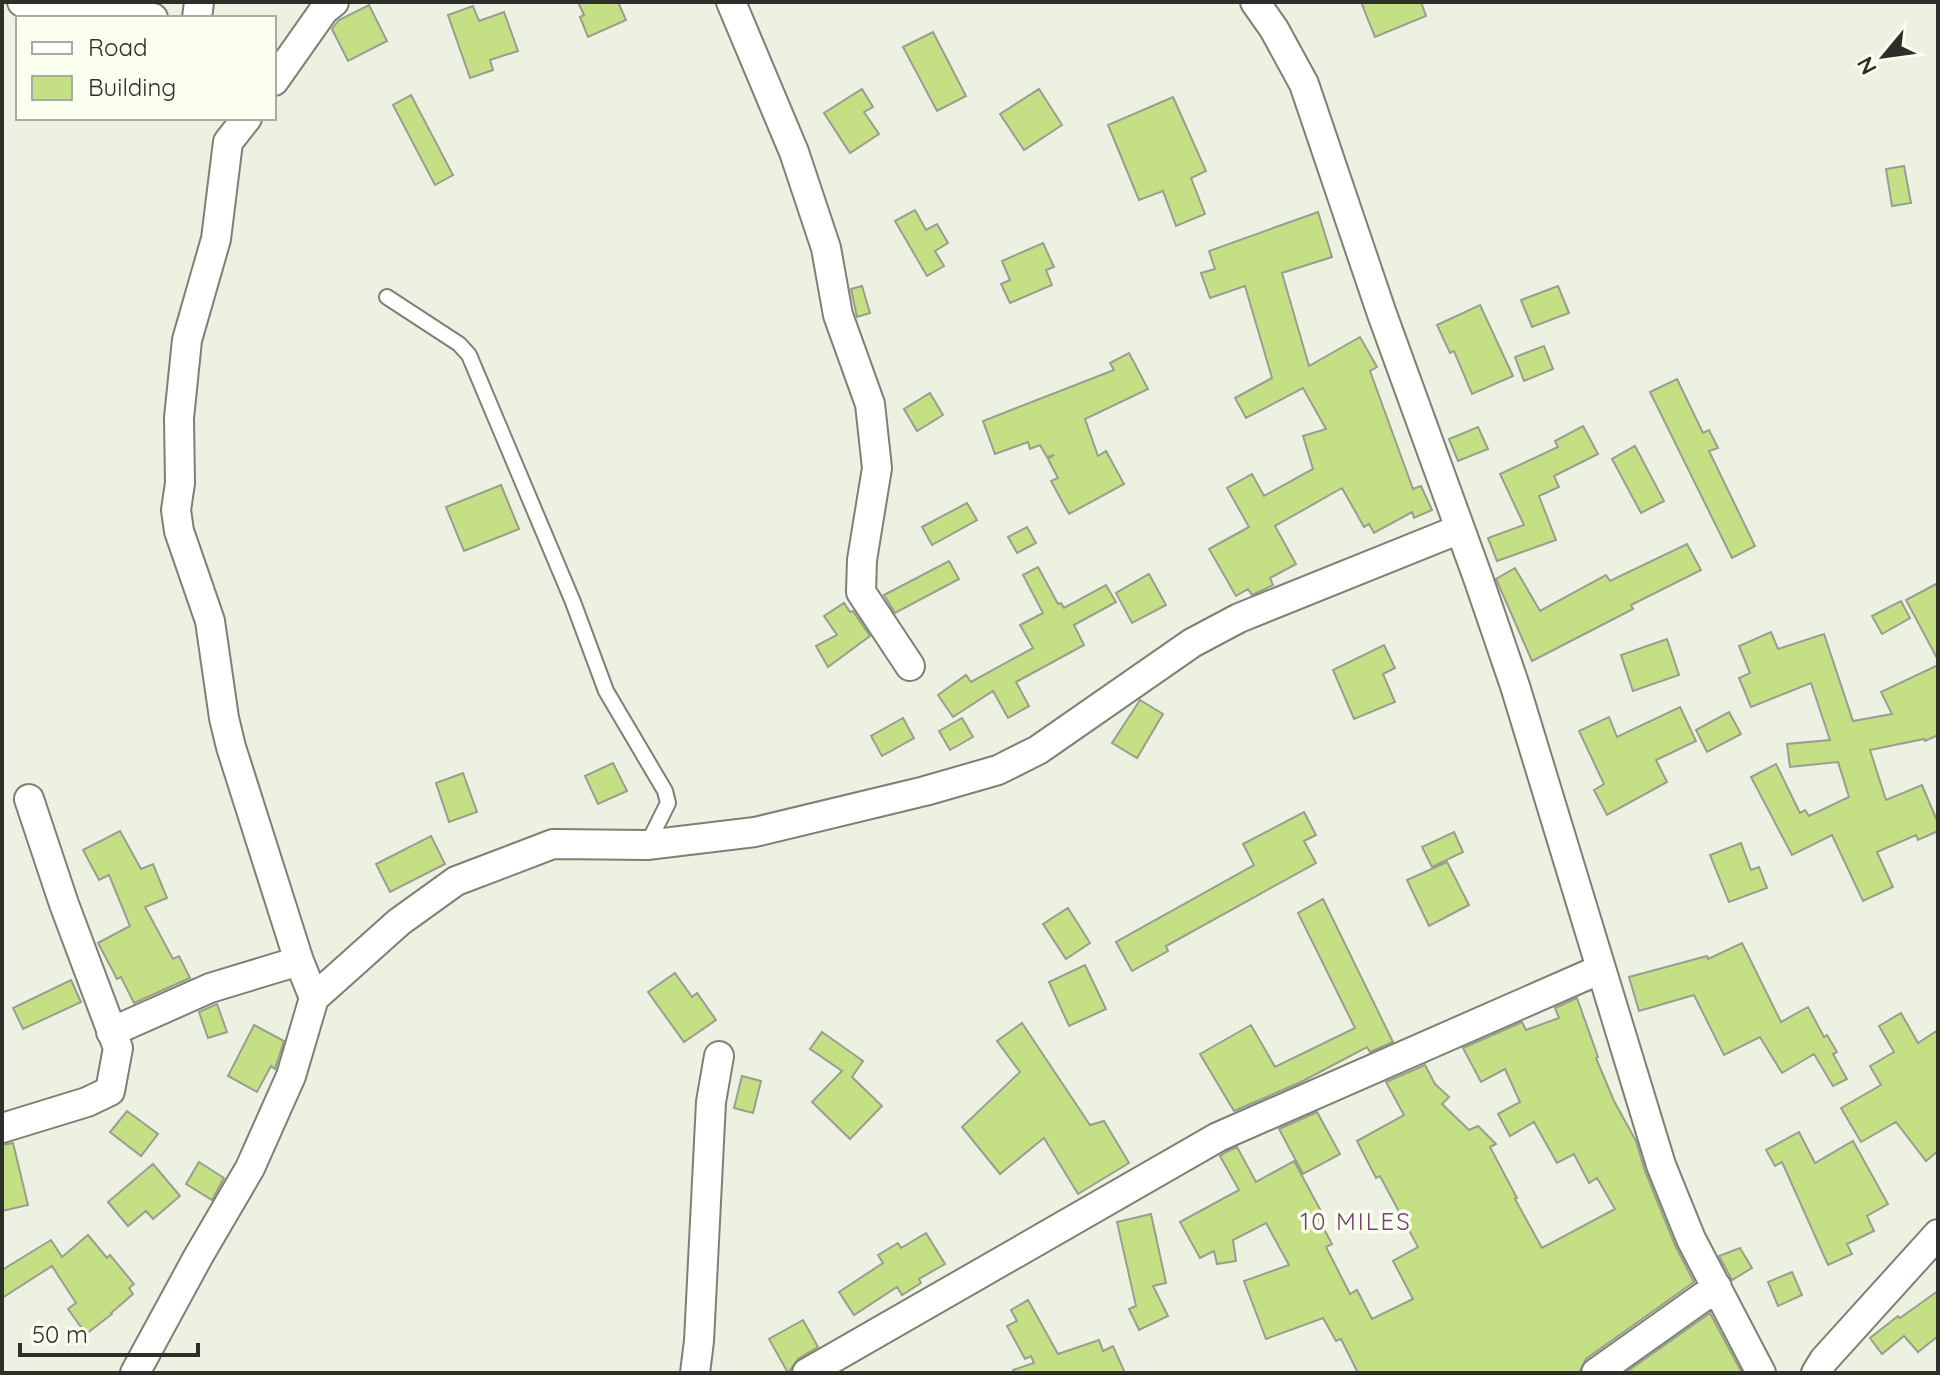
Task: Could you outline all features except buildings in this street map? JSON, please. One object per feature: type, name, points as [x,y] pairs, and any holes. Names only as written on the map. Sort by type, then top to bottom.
[{"type":"street","points":[[22,2],[67,13],[119,16]]},
{"type":"street","points":[[276,78],[324,10],[334,2]]},
{"type":"street","points":[[731,2],[794,152],[826,248],[838,315],[870,404],[877,468],[862,560],[861,592],[910,666]]},
{"type":"street","points":[[1255,2],[1274,29],[1304,84],[1382,314],[1515,686],[1661,1165],[1691,1239],[1761,1373]]},
{"type":"street","points":[[244,120],[226,130],[216,239],[187,340],[179,418],[180,483],[176,510],[179,531],[210,621],[231,747],[299,961],[314,998]]},
{"type":"street","points":[[135,1373],[250,1168],[291,1076],[314,998],[399,922],[456,881],[553,844],[647,845],[755,832],[998,770],[1038,750],[1154,668],[1239,618],[1460,529]]},
{"type":"street","points":[[2,1128],[87,1102],[110,1091],[118,1048],[29,799]]},
{"type":"street","points":[[111,1032],[210,988],[299,961]]},
{"type":"street","points":[[807,1373],[1218,1137],[1601,969]]},
{"type":"street","points":[[695,1373],[711,1102],[719,1056]]},
{"type":"street","points":[[1816,1373],[1824,1360],[1938,1234]]},
{"type":"street","points":[[1596,1373],[1717,1287]]},
{"type":"lane","points":[[387,297],[459,344],[469,355],[573,602],[606,691],[665,791],[668,803],[647,845]]},
{"type":"district","name":"10 MILES","points":[[1356,1221]]}]
